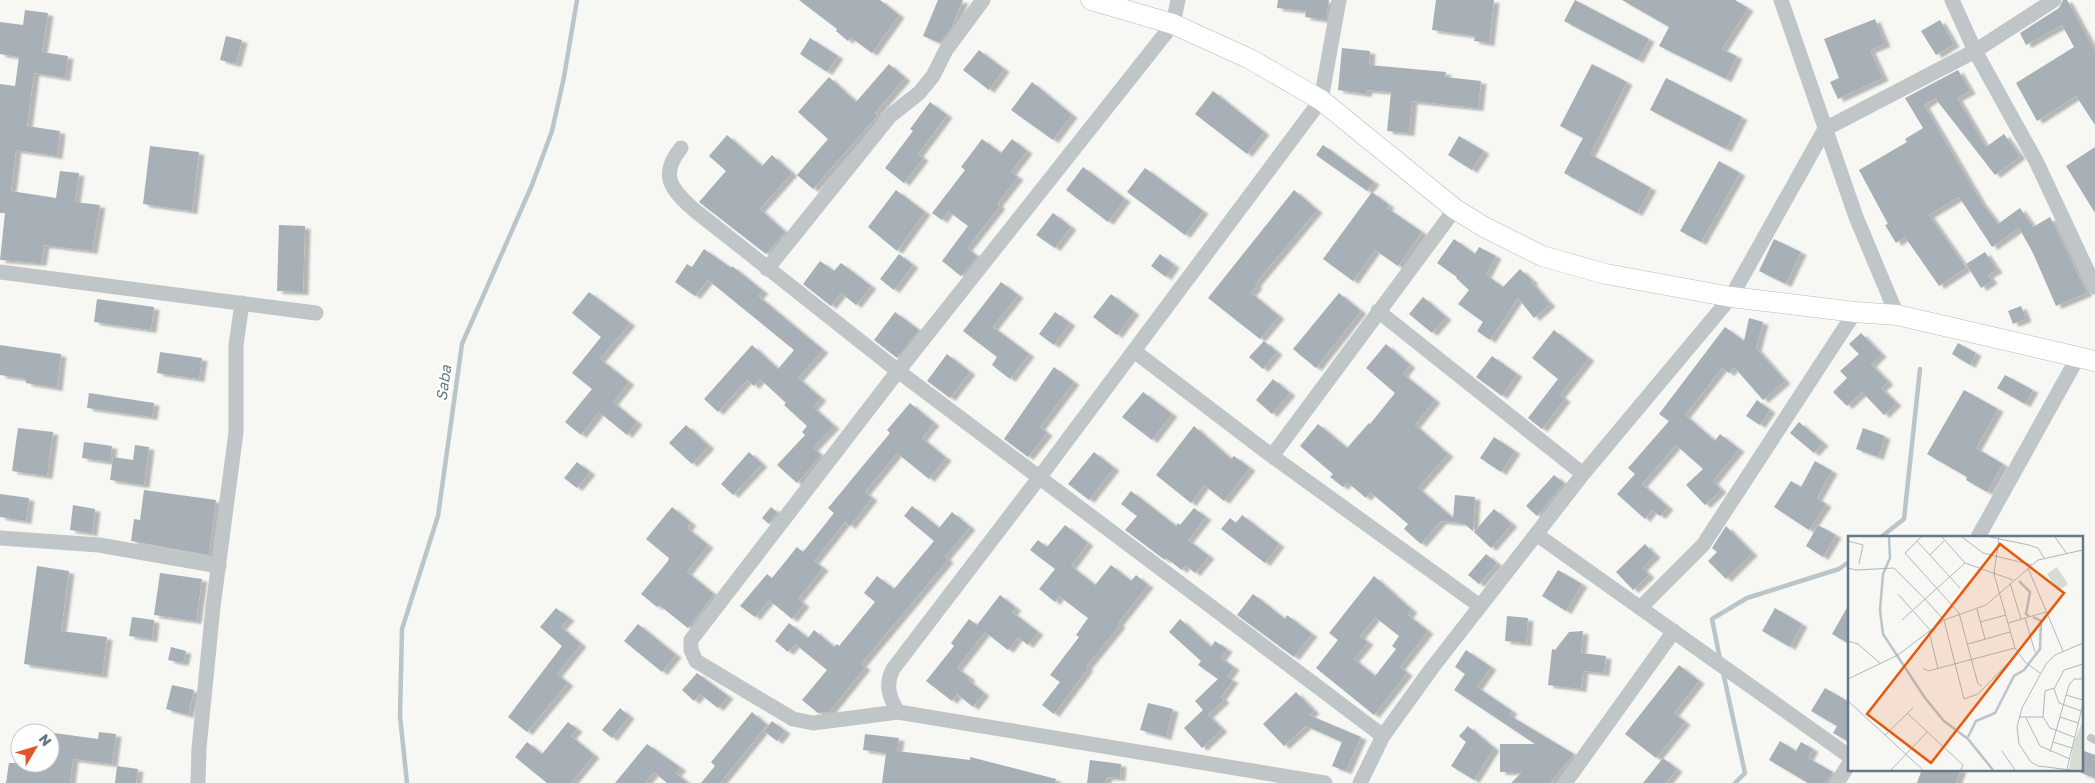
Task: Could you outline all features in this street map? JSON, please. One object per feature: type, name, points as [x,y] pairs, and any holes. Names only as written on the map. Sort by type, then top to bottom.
[{"type":"street","points":[[766,269],[890,116],[919,93],[933,76],[946,50],[983,0]]},
{"type":"street","points":[[1091,0],[1173,24],[1250,59],[1321,100],[1455,209],[1484,227],[1542,256],[1606,274],[1731,297],[1855,312],[1897,315],[2086,359],[1979,536]]},
{"type":"street","points":[[1178,0],[1173,24],[898,371],[691,640],[690,650],[696,661],[793,719],[813,723],[898,712],[1325,783]]},
{"type":"street","points":[[898,712],[888,689],[889,677],[893,669],[1039,478],[1321,100],[1339,0]]},
{"type":"street","points":[[1781,0],[1856,217],[1897,315]]},
{"type":"street","points":[[1952,0],[1975,51],[2036,161],[2095,287]]},
{"type":"street","points":[[1360,783],[1384,736],[1432,668],[1583,474],[1731,297],[1825,129],[1975,51],[2054,0]]},
{"type":"street","points":[[681,148],[671,160],[669,175],[673,189],[766,269],[1039,478],[1384,736]]},
{"type":"street","points":[[1272,456],[1455,209]]},
{"type":"street","points":[[0,272],[316,313]]},
{"type":"street","points":[[198,783],[199,748],[218,566],[236,432],[236,345],[242,303]]},
{"type":"street","points":[[1378,311],[1583,474]]},
{"type":"street","points":[[1641,607],[1702,545],[1855,312]]},
{"type":"street","points":[[1134,351],[1272,456],[1480,606]]},
{"type":"street","points":[[1536,534],[1848,755]]},
{"type":"street","points":[[0,538],[99,545],[218,566]]},
{"type":"street","points":[[1566,783],[1674,631]]},
{"type":"street","points":[[1837,783],[1848,766]]},
{"type":"building","points":[[799,0],[880,0],[899,15],[872,53],[850,37],[848,41],[836,31],[837,29]]},
{"type":"building","points":[[938,0],[963,0],[952,27],[940,43],[923,36]]},
{"type":"building","points":[[1278,0],[1329,0],[1326,20],[1305,17],[1306,11],[1277,8]]},
{"type":"building","points":[[1436,0],[1494,0],[1489,43],[1474,41],[1475,36],[1432,30]]},
{"type":"building","points":[[1575,0],[1649,39],[1638,60],[1564,21]]},
{"type":"building","points":[[1622,0],[1735,0],[1748,8],[1722,49],[1737,56],[1726,79],[1659,46],[1669,27]]},
{"type":"building","points":[[2063,0],[2067,0],[2095,51],[2095,125],[2076,96],[2037,121],[2016,83],[2074,47],[2062,25],[2026,45],[2020,33],[2059,8]]},
{"type":"building","points":[[25,10],[48,13],[42,52],[68,56],[65,78],[34,73],[27,126],[60,131],[57,156],[16,150],[11,191],[56,198],[60,171],[79,173],[75,202],[100,205],[92,251],[44,245],[41,263],[0,260],[5,213],[0,213],[0,84],[15,86],[19,57],[0,54],[0,22],[23,25]]},
{"type":"building","points":[[1875,19],[1885,44],[1870,50],[1883,78],[1838,99],[1830,82],[1839,78],[1824,39]]},
{"type":"building","points":[[1940,20],[1954,44],[1936,55],[1921,31]]},
{"type":"building","points":[[226,36],[242,40],[236,64],[220,60]]},
{"type":"building","points":[[810,38],[838,56],[827,72],[800,54]]},
{"type":"building","points":[[1342,48],[1370,51],[1369,65],[1446,72],[1445,77],[1481,81],[1478,108],[1412,101],[1409,133],[1387,131],[1391,92],[1367,90],[1366,94],[1338,90]]},
{"type":"building","points":[[979,50],[1004,69],[989,90],[963,70]]},
{"type":"building","points":[[889,64],[905,78],[875,113],[878,115],[813,189],[797,175],[828,139],[798,112],[829,77],[856,102]]},
{"type":"building","points":[[1592,64],[1627,82],[1590,154],[1651,188],[1637,213],[1564,173],[1583,138],[1560,126]]},
{"type":"building","points":[[1958,70],[1970,91],[1957,98],[1986,147],[2004,134],[2020,156],[1995,175],[1935,98],[1924,105],[1981,202],[1998,224],[2020,208],[2033,227],[2050,217],[2087,293],[2056,306],[2033,253],[2019,228],[1992,247],[1959,197],[1929,215],[1966,268],[1939,286],[1905,237],[1896,243],[1885,225],[1888,224],[1859,170],[1907,142],[1905,139],[1923,128],[1905,98]]},
{"type":"building","points":[[1666,78],[1742,117],[1726,149],[1650,110]]},
{"type":"building","points":[[1032,82],[1072,115],[1053,140],[1011,110]]},
{"type":"building","points":[[1213,91],[1264,132],[1247,154],[1195,114]]},
{"type":"building","points":[[930,102],[947,115],[918,154],[923,158],[904,183],[885,168],[913,131],[910,129]]},
{"type":"building","points":[[727,135],[762,166],[772,155],[792,173],[760,209],[785,232],[766,254],[699,202],[726,171],[709,156]]},
{"type":"building","points":[[1459,136],[1484,151],[1472,170],[1448,155]]},
{"type":"building","points":[[982,139],[1001,153],[1012,139],[1027,151],[1011,172],[1018,177],[997,204],[1000,206],[967,248],[977,256],[961,276],[942,261],[968,226],[948,211],[942,220],[932,213],[965,170],[961,167]]},
{"type":"building","points":[[1323,145],[1374,182],[1367,191],[1316,155]]},
{"type":"building","points":[[150,146],[199,152],[192,211],[143,204]]},
{"type":"building","points":[[2095,147],[2095,213],[2066,166]]},
{"type":"building","points":[[1719,161],[1740,173],[1701,242],[1680,231]]},
{"type":"building","points":[[1083,167],[1125,199],[1108,222],[1066,190]]},
{"type":"building","points":[[1145,168],[1203,211],[1185,235],[1127,192]]},
{"type":"building","points":[[896,190],[925,212],[897,251],[868,227]]},
{"type":"building","points":[[1294,190],[1317,210],[1255,284],[1257,286],[1251,293],[1279,316],[1260,339],[1208,298]]},
{"type":"building","points":[[1372,192],[1389,205],[1387,208],[1422,232],[1398,266],[1375,250],[1353,281],[1323,259]]},
{"type":"building","points":[[1053,213],[1071,227],[1055,248],[1036,235]]},
{"type":"building","points":[[279,225],[305,226],[303,292],[277,291]]},
{"type":"building","points":[[1454,239],[1475,254],[1479,247],[1496,256],[1486,275],[1503,287],[1520,269],[1533,281],[1531,282],[1550,304],[1534,318],[1518,298],[1490,340],[1477,331],[1483,322],[1458,304],[1469,290],[1457,277],[1437,263]]},
{"type":"building","points":[[1774,239],[1801,252],[1786,284],[1759,271]]},
{"type":"building","points":[[704,249],[731,268],[732,266],[763,291],[758,296],[823,350],[798,378],[821,398],[813,407],[834,426],[813,448],[821,455],[797,483],[777,465],[805,435],[802,432],[807,426],[760,379],[754,386],[747,380],[718,412],[704,399],[752,345],[778,369],[794,350],[708,280],[695,296],[675,282],[687,264],[692,267]]},
{"type":"building","points":[[1985,252],[1997,270],[1988,275],[1992,281],[1981,288],[1966,264]]},
{"type":"building","points":[[899,254],[913,265],[894,290],[880,279]]},
{"type":"building","points":[[1160,254],[1174,265],[1166,277],[1151,266]]},
{"type":"building","points":[[820,261],[834,271],[841,263],[871,286],[856,305],[841,293],[831,306],[803,284]]},
{"type":"building","points":[[1001,282],[1018,295],[993,327],[1029,354],[1010,379],[992,365],[997,357],[963,331]]},
{"type":"building","points":[[589,292],[630,323],[600,359],[629,382],[613,402],[637,422],[627,435],[599,412],[581,435],[565,422],[592,389],[572,373],[601,337],[572,313]]},
{"type":"building","points":[[1339,293],[1361,311],[1316,368],[1293,349]]},
{"type":"building","points":[[1111,294],[1134,312],[1117,335],[1093,317]]},
{"type":"building","points":[[1423,297],[1446,317],[1432,333],[1409,314]]},
{"type":"building","points":[[97,299],[154,307],[151,330],[94,322]]},
{"type":"building","points":[[2021,306],[2026,319],[2013,324],[2008,311]]},
{"type":"building","points":[[895,312],[919,330],[897,358],[874,340]]},
{"type":"building","points":[[1055,312],[1070,323],[1054,345],[1039,334]]},
{"type":"building","points":[[1749,318],[1763,322],[1756,348],[1785,381],[1763,400],[1734,367],[1729,373],[1722,368],[1685,415],[1715,441],[1720,434],[1739,449],[1713,481],[1721,490],[1705,505],[1686,485],[1703,469],[1676,445],[1642,484],[1668,507],[1660,516],[1652,510],[1645,519],[1617,494],[1635,474],[1628,468],[1669,421],[1659,414],[1725,327],[1744,341]]},
{"type":"building","points":[[1554,330],[1589,358],[1560,395],[1565,399],[1542,429],[1528,418],[1558,379],[1532,358]]},
{"type":"building","points":[[1861,333],[1881,354],[1871,364],[1888,382],[1881,388],[1896,403],[1884,415],[1862,392],[1847,406],[1833,392],[1847,378],[1840,371],[1859,354],[1849,344]]},
{"type":"building","points":[[1264,341],[1277,352],[1263,369],[1249,357]]},
{"type":"building","points":[[1958,343],[1976,353],[1970,365],[1952,354]]},
{"type":"building","points":[[1386,344],[1410,365],[1403,374],[1435,400],[1415,425],[1448,454],[1418,488],[1453,518],[1455,495],[1475,497],[1473,531],[1463,523],[1441,521],[1421,544],[1404,529],[1408,524],[1370,492],[1366,498],[1347,482],[1343,487],[1330,477],[1333,474],[1300,446],[1318,424],[1347,448],[1370,424],[1395,393],[1366,368]]},
{"type":"building","points":[[0,345],[61,354],[57,388],[26,383],[26,379],[0,375]]},
{"type":"building","points":[[160,352],[202,358],[199,379],[157,373]]},
{"type":"building","points":[[947,354],[970,372],[950,398],[927,381]]},
{"type":"building","points":[[1492,356],[1517,374],[1502,396],[1476,377]]},
{"type":"building","points":[[1054,367],[1074,382],[1040,427],[1047,433],[1028,457],[1004,439]]},
{"type":"building","points":[[2005,375],[2033,390],[2025,404],[1997,388]]},
{"type":"building","points":[[1273,379],[1290,393],[1272,414],[1256,400]]},
{"type":"building","points":[[1964,390],[1998,409],[1976,448],[2003,464],[1987,492],[1966,480],[1967,477],[1927,454]]},
{"type":"building","points":[[1143,392],[1172,414],[1152,440],[1122,417]]},
{"type":"building","points":[[89,393],[154,403],[152,417],[87,408]]},
{"type":"building","points":[[1757,400],[1770,410],[1760,425],[1746,416]]},
{"type":"building","points":[[910,403],[934,423],[922,438],[946,458],[929,479],[897,453],[865,492],[872,498],[850,526],[845,522],[814,561],[823,568],[798,599],[804,604],[792,619],[769,600],[755,617],[740,606],[767,574],[772,578],[797,547],[803,552],[834,513],[828,508],[890,433],[887,430]]},
{"type":"building","points":[[1799,422],[1823,443],[1814,453],[1790,433]]},
{"type":"building","points":[[686,425],[709,446],[692,464],[669,443]]},
{"type":"building","points":[[1194,426],[1231,459],[1234,456],[1250,468],[1224,501],[1204,485],[1191,503],[1156,475]]},
{"type":"building","points":[[18,428],[53,432],[47,476],[12,471]]},
{"type":"building","points":[[1863,428],[1885,436],[1878,457],[1856,449]]},
{"type":"building","points":[[1494,437],[1515,451],[1501,472],[1480,458]]},
{"type":"building","points":[[84,442],[112,446],[110,462],[82,458]]},
{"type":"building","points":[[135,445],[149,447],[144,485],[110,480],[113,457],[133,460]]},
{"type":"building","points":[[749,452],[762,464],[733,495],[721,484]]},
{"type":"building","points":[[1094,452],[1114,468],[1089,500],[1068,484]]},
{"type":"building","points":[[1815,461],[1832,471],[1817,498],[1826,504],[1809,530],[1774,507],[1791,481],[1801,487]]},
{"type":"building","points":[[577,462],[590,472],[577,488],[564,478]]},
{"type":"building","points":[[1554,475],[1564,483],[1537,516],[1526,506]]},
{"type":"building","points":[[144,490],[216,500],[209,555],[131,541],[134,519],[140,520]]},
{"type":"building","points":[[1131,491],[1176,526],[1178,523],[1180,525],[1194,508],[1206,517],[1188,540],[1209,556],[1195,573],[1185,565],[1182,570],[1166,558],[1165,560],[1125,530],[1137,516],[1121,504]]},
{"type":"building","points":[[0,494],[29,498],[26,521],[0,517]]},
{"type":"building","points":[[73,505],[95,509],[92,533],[70,530]]},
{"type":"building","points":[[912,506],[939,528],[952,512],[970,527],[945,557],[948,560],[861,664],[865,667],[829,712],[818,713],[802,700],[827,670],[795,644],[788,652],[775,641],[789,623],[808,638],[814,630],[834,647],[837,644],[839,646],[875,602],[864,593],[877,576],[894,589],[934,541],[904,516]]},
{"type":"building","points":[[672,507],[691,523],[687,528],[708,545],[687,572],[714,594],[688,628],[659,605],[657,607],[641,594],[668,561],[669,558],[646,539]]},
{"type":"building","points":[[771,507],[777,512],[769,524],[762,518]]},
{"type":"building","points":[[1494,509],[1512,524],[1491,548],[1474,532]]},
{"type":"building","points":[[1242,515],[1279,544],[1265,563],[1221,529],[1230,518],[1236,523]]},
{"type":"building","points":[[1065,525],[1088,543],[1071,566],[1095,585],[1111,565],[1131,581],[1136,575],[1148,585],[1118,623],[1120,625],[1086,667],[1088,668],[1054,714],[1042,705],[1060,682],[1050,675],[1079,637],[1076,635],[1088,618],[1059,596],[1055,602],[1039,589],[1055,569],[1030,550],[1038,540],[1047,547]]},
{"type":"building","points":[[1818,525],[1836,535],[1823,557],[1806,546]]},
{"type":"building","points":[[1726,526],[1752,553],[1726,579],[1708,561],[1717,552],[1712,548]]},
{"type":"building","points":[[1645,544],[1655,555],[1642,568],[1649,575],[1633,590],[1616,572]]},
{"type":"building","points":[[1486,554],[1497,563],[1479,584],[1468,575]]},
{"type":"building","points":[[37,566],[69,571],[61,631],[107,637],[102,675],[24,664]]},
{"type":"building","points":[[1558,570],[1582,584],[1566,611],[1542,596]]},
{"type":"building","points":[[160,573],[202,579],[196,621],[154,615]]},
{"type":"building","points":[[1374,576],[1412,610],[1408,615],[1428,631],[1400,667],[1407,673],[1374,715],[1316,668],[1338,640],[1329,633]],"holes":[[[1375,617],[1399,636],[1392,646],[1396,649],[1375,676],[1354,659],[1368,642],[1360,636]]]},
{"type":"building","points":[[1253,594],[1285,619],[1287,615],[1312,634],[1294,657],[1237,615]]},
{"type":"building","points":[[1000,595],[1016,608],[1012,612],[1038,632],[1028,645],[1018,637],[1008,650],[985,632],[957,668],[984,693],[973,707],[957,694],[952,701],[926,681],[954,646],[951,643],[969,619],[977,625]]},
{"type":"building","points":[[1848,606],[1848,643],[1832,634]]},
{"type":"building","points":[[556,608],[569,618],[561,627],[581,644],[557,674],[568,683],[527,732],[508,717],[562,646],[540,627]]},
{"type":"building","points":[[1775,608],[1802,624],[1790,647],[1762,631]]},
{"type":"building","points":[[1507,616],[1528,618],[1526,643],[1505,641]]},
{"type":"building","points":[[132,617],[154,620],[152,639],[129,636]]},
{"type":"building","points":[[1180,619],[1211,647],[1215,641],[1227,649],[1221,658],[1234,667],[1227,677],[1233,680],[1221,697],[1224,700],[1208,715],[1222,729],[1202,748],[1184,728],[1203,710],[1195,701],[1218,679],[1198,665],[1201,661],[1169,632]]},
{"type":"building","points":[[638,624],[676,655],[662,672],[624,641]]},
{"type":"building","points":[[1583,631],[1581,653],[1606,656],[1604,673],[1583,671],[1581,689],[1548,685],[1552,649],[1555,650],[1569,632]]},
{"type":"building","points":[[171,647],[186,651],[183,663],[168,660]]},
{"type":"building","points":[[1466,650],[1491,667],[1477,687],[1512,711],[1509,715],[1574,754],[1550,783],[1511,783],[1522,772],[1500,772],[1500,744],[1535,744],[1454,690],[1465,674],[1455,667]]},
{"type":"building","points":[[1679,665],[1699,681],[1674,713],[1685,722],[1656,758],[1625,734]]},
{"type":"building","points":[[697,673],[728,696],[718,708],[700,694],[694,701],[682,690]]},
{"type":"building","points":[[172,685],[194,690],[188,715],[166,709]]},
{"type":"building","points":[[1825,688],[1848,701],[1848,741],[1833,733],[1837,726],[1811,711]]},
{"type":"building","points":[[1296,692],[1314,711],[1309,715],[1361,737],[1346,771],[1332,766],[1342,742],[1306,726],[1284,746],[1263,724]]},
{"type":"building","points":[[1148,703],[1173,709],[1166,737],[1140,730]]},
{"type":"building","points":[[620,708],[629,716],[612,738],[602,730]]},
{"type":"building","points":[[752,712],[767,725],[720,783],[701,783],[715,766],[711,762]]},
{"type":"building","points":[[772,721],[785,731],[777,741],[764,731]]},
{"type":"building","points":[[568,722],[577,729],[571,736],[594,755],[571,783],[547,783],[515,757],[527,742],[542,754]]},
{"type":"building","points":[[1468,726],[1494,748],[1474,780],[1451,766],[1466,742],[1459,736]]},
{"type":"building","points":[[99,732],[116,734],[112,764],[73,759],[70,783],[6,783],[9,763],[10,773],[60,773],[60,734],[98,739]]},
{"type":"building","points":[[865,734],[899,738],[897,751],[970,760],[970,757],[1056,779],[1055,783],[882,783],[886,753],[863,750]]},
{"type":"building","points":[[1780,741],[1796,751],[1801,742],[1813,749],[1808,758],[1833,772],[1826,783],[1808,783],[1769,760]]},
{"type":"building","points":[[647,744],[681,768],[676,773],[688,783],[667,783],[654,772],[645,783],[615,783]]},
{"type":"building","points":[[2082,750],[2095,755],[2095,778],[2081,773]]},
{"type":"building","points":[[1663,758],[1677,769],[1666,783],[1643,783]]},
{"type":"building","points":[[1090,760],[1121,764],[1120,778],[1107,777],[1105,783],[1087,783]]},
{"type":"building","points":[[117,766],[138,769],[136,783],[115,783]]},
{"type":"building","points":[[1922,770],[1961,770],[1956,783],[1917,783]]},
{"type":"waterway","name":"Saba","points":[[407,783],[400,716],[402,629],[438,516],[462,344],[532,185],[552,131],[564,77],[577,0]]},
{"type":"waterway","points":[[1882,536],[1904,519],[1920,369]]},
{"type":"waterway","points":[[1720,659],[1712,619],[1747,598],[1839,569],[1848,563]]},
{"type":"waterway","points":[[1723,672],[1745,773],[1735,783]]}]
